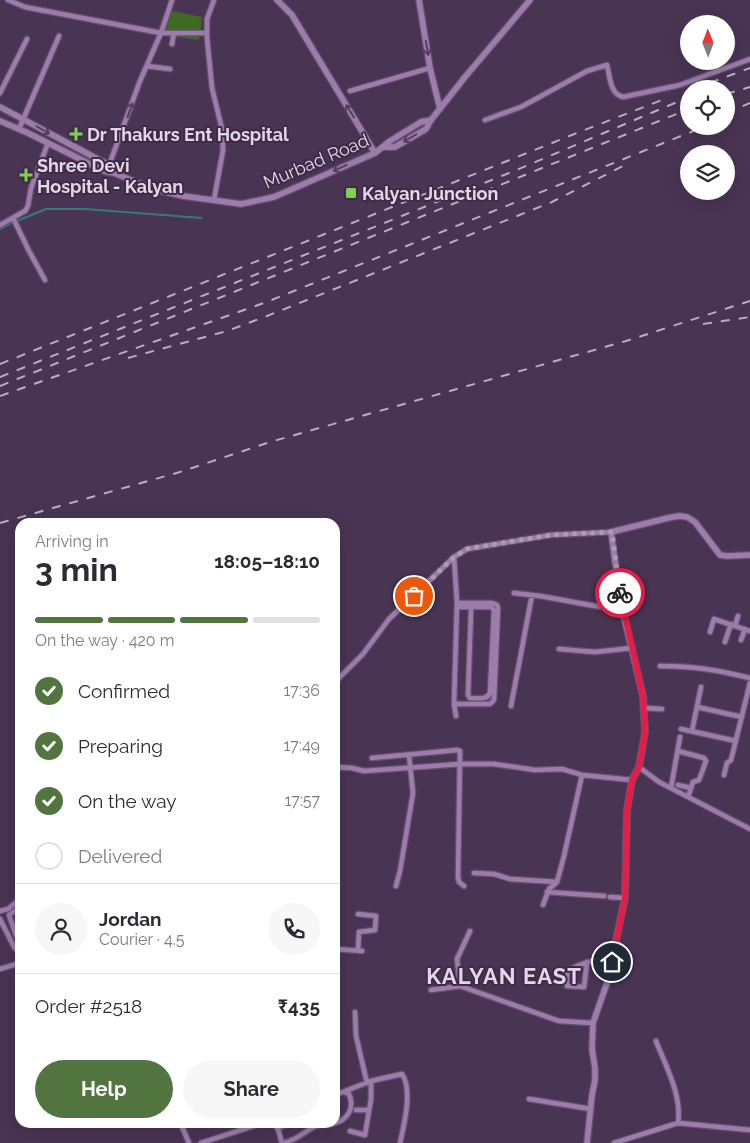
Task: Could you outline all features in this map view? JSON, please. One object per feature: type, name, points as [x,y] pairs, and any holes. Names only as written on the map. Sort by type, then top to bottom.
[{"type":"street","points":[[8,0],[25,7],[161,33],[207,33]]},
{"type":"street","points":[[110,171],[172,0]]},
{"type":"street","points":[[214,0],[207,19],[207,33],[212,88],[222,129],[222,150],[214,200]]},
{"type":"street","points":[[277,0],[292,15],[375,153]]},
{"type":"street","points":[[419,0],[430,68],[440,109]]},
{"type":"street","name":"Murbad Road","points":[[0,121],[153,189],[183,196],[242,204],[274,198],[375,153],[384,147],[395,147],[426,129],[465,77],[530,0]]},
{"type":"street","points":[[172,44],[174,33]]},
{"type":"street","points":[[19,129],[59,36]]},
{"type":"street","points":[[0,93],[27,39]]},
{"type":"street","points":[[485,120],[521,107],[587,71],[607,65],[612,89],[616,95],[623,97],[680,84],[750,59]]},
{"type":"street","points":[[147,66],[170,69]]},
{"type":"street","points":[[350,91],[430,68]]},
{"type":"street","name":"Murbad Road","points":[[0,108],[23,119],[110,171]]},
{"type":"street","points":[[0,225],[25,211],[28,206],[31,188],[48,143]]},
{"type":"street","points":[[14,218],[45,280]]},
{"type":"street","points":[[340,677],[362,654],[390,619],[454,557],[467,549],[550,535],[612,532],[679,516],[687,517],[695,522],[720,554],[727,556],[750,555]]},
{"type":"street","points":[[588,1143],[595,1074],[592,1049],[593,1023],[607,983],[625,898],[626,828],[632,780],[639,767],[645,732],[643,696],[621,604],[612,532]]},
{"type":"street","points":[[454,557],[457,605],[454,704],[456,716]]},
{"type":"street","points":[[514,594],[532,595],[601,607],[621,604]]},
{"type":"street","points":[[511,706],[532,595]]},
{"type":"street","points":[[454,704],[490,704],[494,700],[498,608],[495,604],[457,605]]},
{"type":"street","points":[[457,605],[491,608],[494,610],[490,693],[485,698],[470,698],[468,696],[471,611]]},
{"type":"street","points":[[725,642],[738,616]]},
{"type":"street","points":[[710,632],[714,619],[747,630],[741,640]]},
{"type":"street","points":[[560,649],[595,652],[632,648]]},
{"type":"street","points":[[660,666],[707,668],[750,678]]},
{"type":"street","points":[[724,775],[726,764],[731,760],[750,683]]},
{"type":"street","points":[[692,731],[701,687]]},
{"type":"street","points":[[697,707],[742,717]]},
{"type":"street","points":[[644,708],[662,709]]},
{"type":"street","points":[[681,729],[736,741]]},
{"type":"street","points":[[671,788],[680,737]]},
{"type":"street","points":[[372,758],[459,750],[461,752],[458,877],[459,882],[464,886]]},
{"type":"street","points":[[678,751],[704,758],[706,761],[700,779],[693,782],[688,797]]},
{"type":"street","points":[[396,886],[413,794],[409,755]]},
{"type":"street","points":[[340,768],[364,771],[461,764],[494,764],[535,770],[562,769],[582,775],[632,780]]},
{"type":"street","points":[[639,767],[659,782],[750,829]]},
{"type":"street","points":[[543,905],[547,892],[557,882],[582,775]]},
{"type":"street","points":[[678,785],[691,788]]},
{"type":"street","points":[[474,873],[557,882]]},
{"type":"street","points":[[547,892],[604,896]]},
{"type":"street","points":[[610,897],[625,898]]},
{"type":"street","points":[[0,911],[8,909],[15,903]]},
{"type":"street","points":[[15,911],[9,915],[15,933]]},
{"type":"street","points":[[340,949],[360,951],[359,932],[375,930],[376,916],[374,914],[358,914]]},
{"type":"street","points":[[0,920],[15,947]]},
{"type":"street","points":[[460,986],[457,959],[470,931]]},
{"type":"street","points":[[10,938],[15,936]]},
{"type":"street","points":[[587,962],[584,987],[567,986],[569,970],[587,962],[599,959],[612,962]]},
{"type":"street","points":[[0,969],[15,964]]},
{"type":"street","points":[[431,990],[460,986],[559,1020],[593,1023]]},
{"type":"street","points":[[350,1131],[365,1135],[369,1110],[369,1082],[356,1036],[355,1012]]},
{"type":"street","points":[[656,1041],[678,1099],[680,1113],[678,1123]]},
{"type":"street","points":[[340,1094],[369,1082],[400,1074],[404,1076],[407,1112],[400,1143]]},
{"type":"street","points":[[340,1094],[348,1092],[352,1102],[349,1115],[340,1121]]},
{"type":"street","points":[[529,1099],[591,1109]]},
{"type":"street","points":[[356,1110],[369,1110]]},
{"type":"street","points":[[614,1143],[678,1123],[750,1130]]},
{"type":"street","points":[[183,1128],[189,1143]]},
{"type":"street","points":[[201,1143],[250,1128]]},
{"type":"street","points":[[278,1128],[283,1143],[297,1139],[313,1128]]},
{"type":"green space","points":[[172,11],[202,17],[198,40],[164,35]]},
{"type":"waterway","points":[[17,221],[46,209],[85,209],[202,218]]},
{"type":"waterway","points":[[0,229],[13,222]]},
{"type":"railway","points":[[717,80],[750,68]]},
{"type":"railway","points":[[735,91],[750,87]]},
{"type":"railway","points":[[0,364],[667,98]]},
{"type":"railway","points":[[0,377],[514,171],[680,101]]},
{"type":"railway","points":[[735,109],[750,103]]},
{"type":"railway","points":[[0,386],[680,113]]},
{"type":"railway","points":[[0,396],[264,303],[684,135]]},
{"type":"railway","points":[[128,358],[227,331],[267,316],[552,202],[623,166]]},
{"type":"railway","points":[[18,518],[180,472],[270,442],[626,341],[750,301]]},
{"type":"railway","points":[[703,324],[750,317]]},
{"type":"railway","points":[[0,523],[15,519]]},
{"type":"way so far","points":[[414,596],[454,557],[467,549],[550,535],[612,532],[620,593]]},
{"type":"place","name":"Dr Thakurs Ent Hospital","points":[[76,134]]},
{"type":"place","name":"Shree Devi Hospital - Kalyan","points":[[26,175]]},
{"type":"place","name":"Kalyan Junction","points":[[351,193]]},
{"type":"district","name":"KALYAN EAST","points":[[504,976]]},
{"type":"route","points":[[612,962],[625,898],[627,810],[632,780],[639,767],[645,732],[643,696],[620,593]]}]
